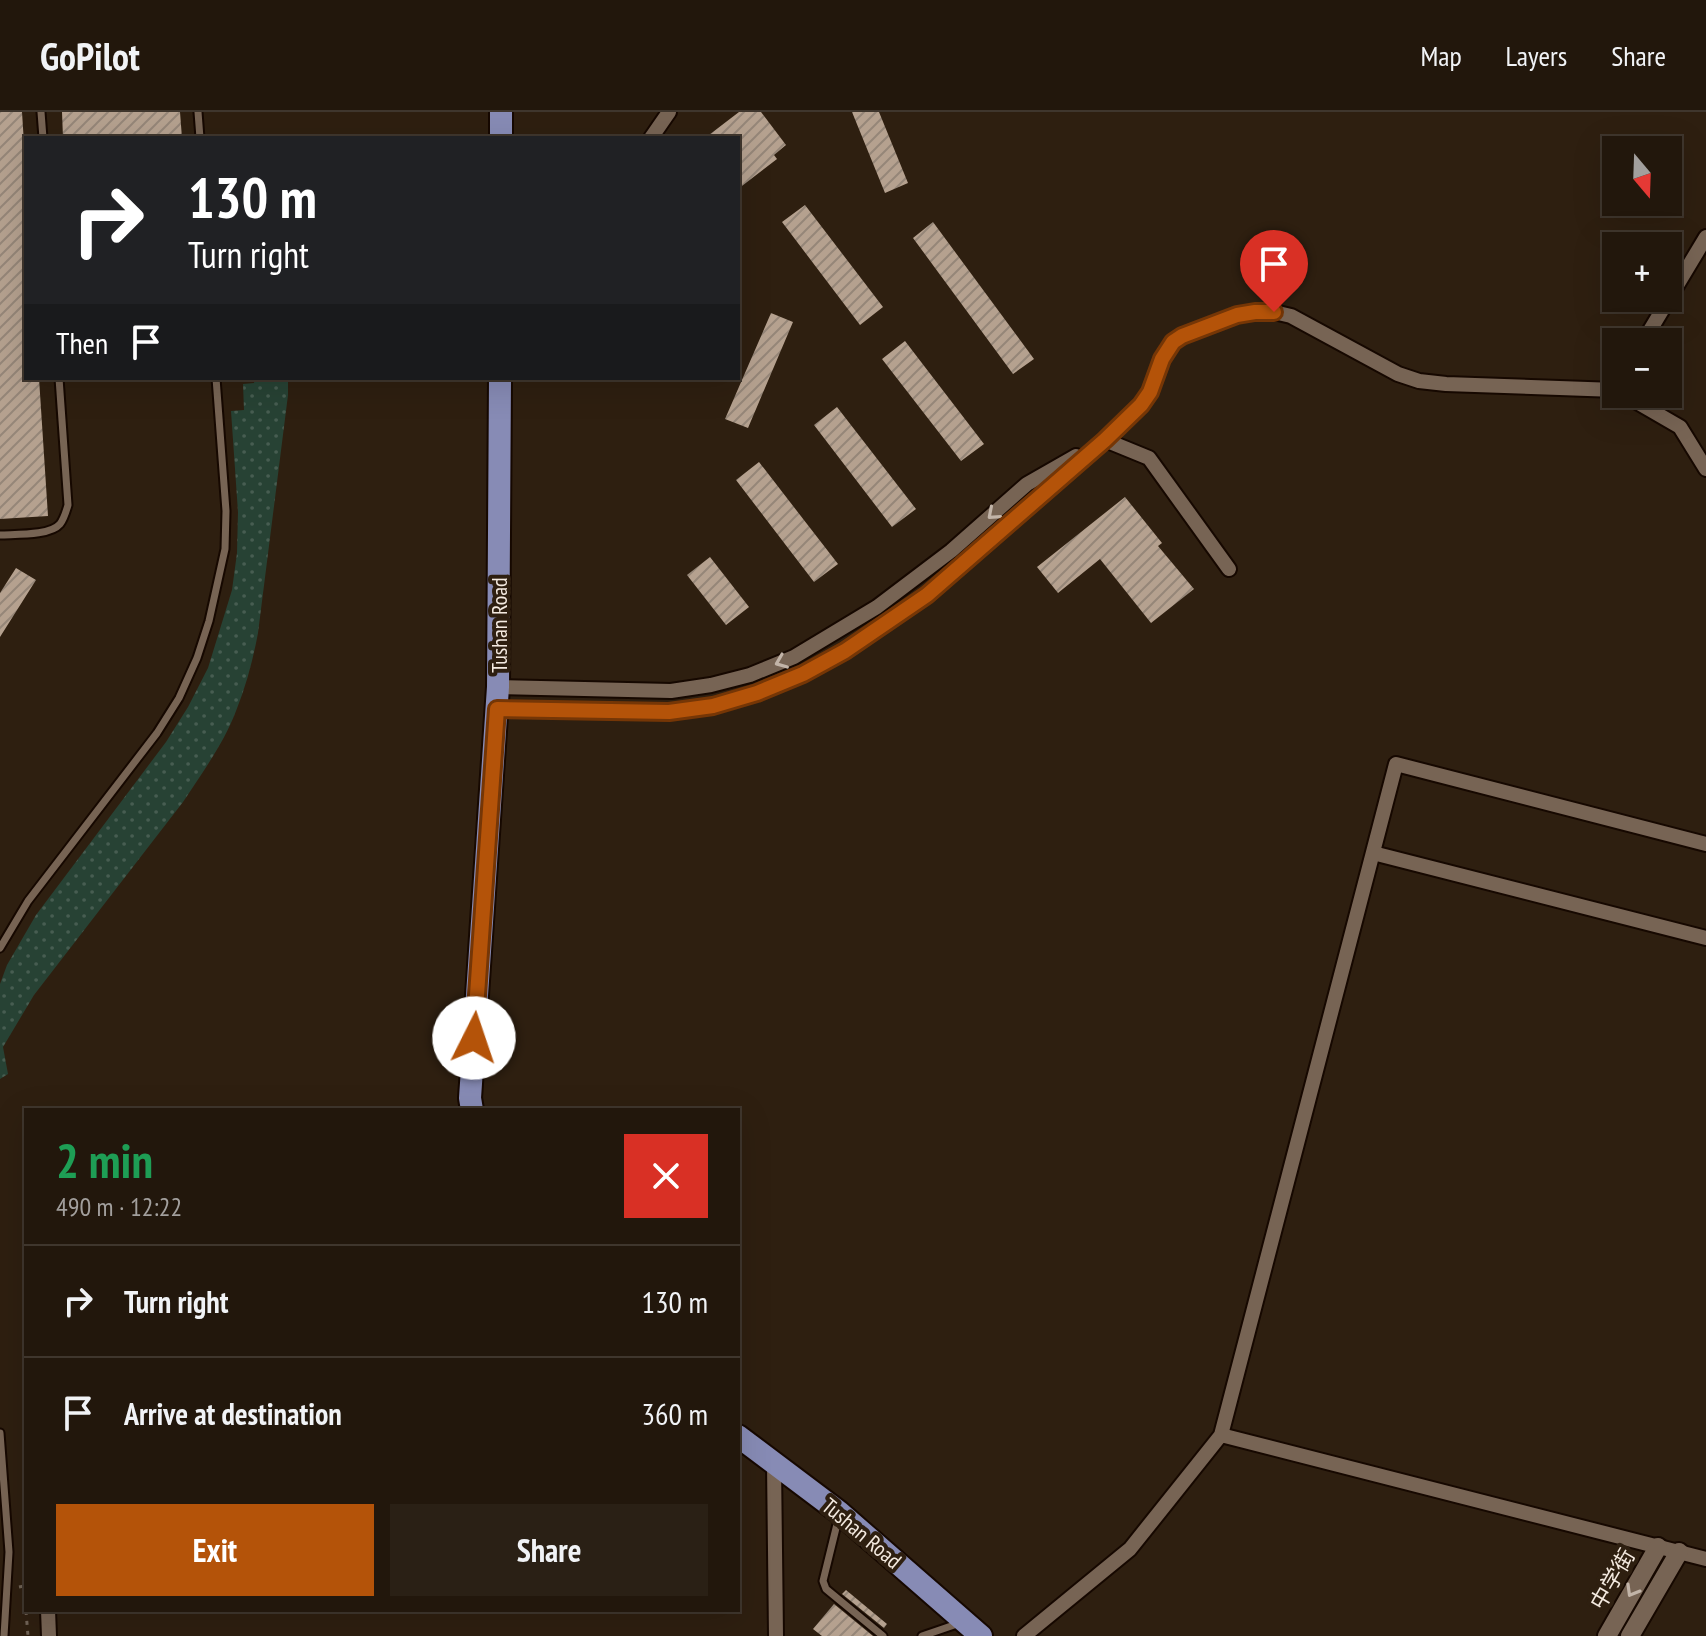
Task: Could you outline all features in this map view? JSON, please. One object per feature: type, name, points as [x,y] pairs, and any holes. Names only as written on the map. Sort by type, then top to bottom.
[{"type":"main road","points":[[501,112],[501,136]]},
{"type":"main road","name":"Tushan Road","points":[[472,1108],[498,698],[500,380]]},
{"type":"main road","name":"Tushan Road","points":[[740,1438],[839,1512],[974,1628]]},
{"type":"street","points":[[652,136],[669,112]]},
{"type":"street","points":[[1651,328],[1706,237]]},
{"type":"street","points":[[498,698],[669,712],[713,706],[757,693],[803,674],[845,651],[927,595],[1141,405],[1173,342],[1223,320],[1255,312],[1291,316],[1375,363],[1419,381],[1602,389]]},
{"type":"street","points":[[1647,408],[1680,427],[1706,469]]},
{"type":"street","points":[[498,698],[671,691],[750,675],[794,657],[877,607],[951,551],[1027,484],[1105,440]]},
{"type":"street","points":[[1105,440],[1149,458],[1229,569]]},
{"type":"street","points":[[1024,1636],[1130,1549],[1221,1435],[1396,764],[1706,844]]},
{"type":"street","points":[[1373,853],[1706,938]]},
{"type":"street","points":[[1221,1435],[1706,1559]]},
{"type":"street","points":[[774,1464],[776,1636]]},
{"type":"street","name":"中学街","points":[[1607,1636],[1658,1547]]},
{"type":"street","name":"中学街","points":[[1630,1636],[1679,1552]]},
{"type":"street","points":[[48,1612],[49,1636]]},
{"type":"lane","points":[[41,112],[43,136]]},
{"type":"lane","points":[[198,112],[200,136]]},
{"type":"lane","points":[[0,535],[44,532],[57,527],[64,517],[68,505],[59,380]]},
{"type":"lane","points":[[0,948],[28,901],[157,733],[179,698],[197,658],[225,549],[226,511],[216,380]]},
{"type":"lane","points":[[0,1433],[9,1552],[4,1636]]},
{"type":"lane","points":[[839,1512],[823,1581],[826,1589],[883,1636]]},
{"type":"lane","points":[[922,1636],[974,1628]]},
{"type":"path","points":[[26,1612],[28,1636]]},
{"type":"green space","points":[[255,380],[288,380],[288,395],[258,633],[240,702],[219,746],[183,802],[34,995],[3,1047],[8,1074],[0,1079],[0,984],[7,965],[36,915],[166,742],[208,668],[232,590],[237,553],[238,512],[231,411],[244,410],[243,384],[254,383]]},
{"type":"building","points":[[0,112],[22,112],[24,380],[39,380],[48,516],[0,519]]},
{"type":"building","points":[[62,112],[180,112],[182,136],[63,136]]},
{"type":"building","points":[[739,112],[761,112],[786,145],[774,155],[777,159],[740,187],[740,136],[708,136]]},
{"type":"building","points":[[852,112],[879,112],[908,183],[885,193]]},
{"type":"building","points":[[805,205],[883,307],[860,325],[782,222]]},
{"type":"building","points":[[933,222],[1034,359],[1013,374],[913,238]]},
{"type":"building","points":[[771,313],[793,322],[748,428],[725,419]]},
{"type":"building","points":[[905,341],[984,444],[961,461],[882,359]]},
{"type":"building","points":[[837,407],[916,509],[892,527],[814,425]]},
{"type":"building","points":[[759,462],[838,564],[814,582],[736,480]]},
{"type":"building","points":[[1125,497],[1162,543],[1158,546],[1194,589],[1151,623],[1100,559],[1058,593],[1037,567]]},
{"type":"building","points":[[710,557],[749,607],[726,625],[687,575]]},
{"type":"building","points":[[16,568],[36,580],[0,637],[0,593]]},
{"type":"building","points":[[846,1590],[887,1624],[884,1628],[842,1594]]},
{"type":"building","points":[[834,1604],[873,1636],[822,1636],[813,1629]]},
{"type":"route","points":[[474,1038],[497,709],[669,712],[713,706],[757,693],[803,674],[886,625],[927,595],[1105,440],[1141,405],[1173,342],[1237,315],[1274,312]]}]
